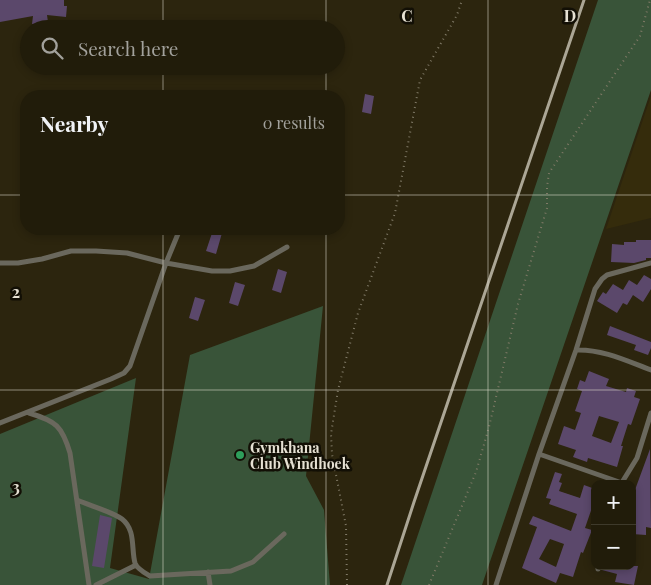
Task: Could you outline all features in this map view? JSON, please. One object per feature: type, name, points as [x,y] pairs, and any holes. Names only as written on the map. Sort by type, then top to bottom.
[{"type":"lane","points":[[0,423],[124,373],[130,366],[178,235]]},
{"type":"lane","points":[[0,262],[18,263],[71,251],[96,251],[127,253],[166,263],[212,271],[230,271],[254,266],[287,247]]},
{"type":"lane","points":[[496,585],[595,289],[602,279],[610,273],[651,263]]},
{"type":"lane","points":[[576,350],[599,352],[651,370]]},
{"type":"lane","points":[[29,412],[44,417],[60,427],[65,436],[70,453],[89,585]]},
{"type":"lane","points":[[624,480],[637,458],[651,413]]},
{"type":"lane","points":[[539,454],[613,480]]},
{"type":"lane","points":[[77,500],[122,519],[133,539],[136,565],[142,572],[150,576],[231,571],[253,562],[284,534]]},
{"type":"lane","points":[[96,585],[136,565]]},
{"type":"lane","points":[[208,572],[210,585]]},
{"type":"path","points":[[347,585],[346,526],[332,454],[331,434],[338,390],[358,313],[395,213],[420,80],[457,15],[462,0]]},
{"type":"path","points":[[429,585],[478,463],[489,426],[518,304],[547,208],[549,173],[640,36],[650,0]]},
{"type":"shaded area","points":[[651,96],[651,218],[606,229]]},
{"type":"green space","points":[[598,0],[651,0],[651,90],[482,585],[401,585]]},
{"type":"green space","name":"Gymkhana Club Windhoek","points":[[323,306],[306,476],[324,510],[330,585],[0,585],[0,434],[136,378],[110,568],[149,579],[190,355]]},
{"type":"building","points":[[0,0],[64,0],[64,6],[67,6],[66,17],[47,15],[48,20],[32,20],[33,16],[0,22]]},
{"type":"building","points":[[365,94],[374,96],[371,114],[362,112]]},
{"type":"building","points":[[211,235],[221,235],[216,254],[206,251]]},
{"type":"building","points":[[636,240],[651,240],[651,258],[634,263],[611,262],[612,244],[624,245],[624,242],[636,242]]},
{"type":"building","points":[[278,269],[287,272],[281,293],[272,290]]},
{"type":"building","points":[[644,275],[651,279],[651,289],[643,302],[633,295],[627,305],[623,303],[617,313],[597,301],[603,292],[606,294],[613,284],[623,290],[629,280],[637,285]]},
{"type":"building","points":[[235,282],[245,285],[238,306],[229,303]]},
{"type":"building","points":[[195,297],[205,300],[198,321],[189,318]]},
{"type":"building","points":[[610,326],[651,342],[648,355],[634,350],[636,345],[607,335]]},
{"type":"building","points":[[589,371],[609,379],[606,386],[626,392],[627,388],[636,391],[634,397],[640,399],[631,425],[628,424],[617,467],[588,458],[587,462],[573,457],[576,450],[558,444],[564,426],[575,430],[581,413],[575,411],[582,391],[577,389],[580,380],[585,382]],"holes":[[[599,416],[619,422],[611,443],[592,436]]]},
{"type":"building","points":[[650,449],[651,528],[646,527],[646,535],[636,534],[636,487]]},
{"type":"building","points":[[555,472],[562,474],[559,482],[562,483],[559,491],[580,498],[584,485],[591,488],[591,511],[585,528],[591,530],[591,533],[583,553],[581,552],[573,577],[560,573],[556,583],[522,568],[537,527],[529,524],[533,516],[571,531],[577,514],[549,504],[551,499],[546,498]],"holes":[[[550,539],[564,544],[556,567],[539,559]]]},
{"type":"building","points":[[100,515],[112,518],[104,568],[92,566]]},
{"type":"building","points":[[636,566],[638,566],[634,585],[615,582],[617,574],[602,570],[636,570]]},
{"type":"railway","points":[[387,585],[584,0]]},
{"type":"place","name":"Gymkhana Club Windhoek","points":[[240,455]]}]
